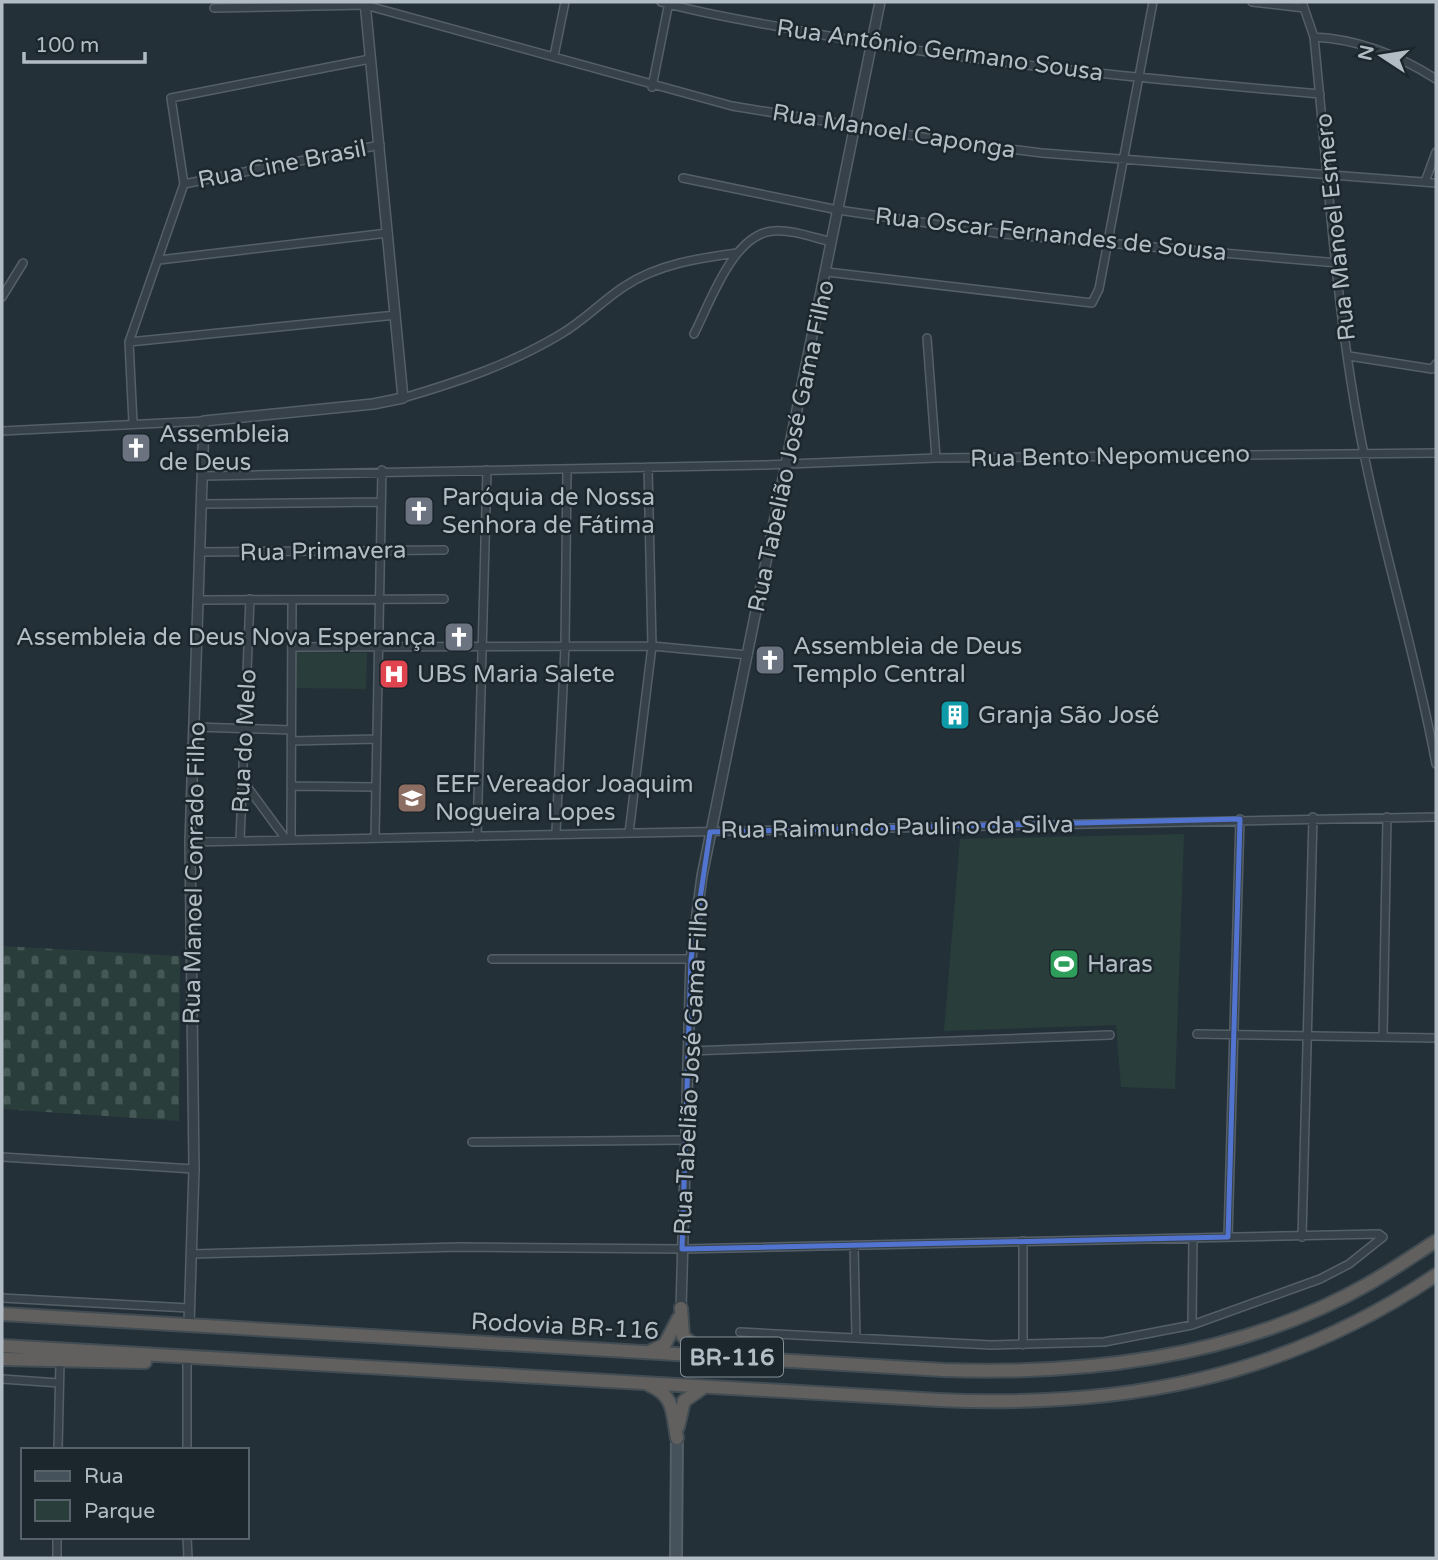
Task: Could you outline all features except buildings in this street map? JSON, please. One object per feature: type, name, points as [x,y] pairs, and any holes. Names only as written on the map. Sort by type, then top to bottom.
[{"type":"highway","name":"Rodovia BR-116","points":[[2,1314],[989,1372],[1059,1371],[1132,1363],[1213,1345],[1302,1314],[1367,1285],[1436,1241]]},
{"type":"highway","name":"Rodovia BR-116","points":[[2,1346],[986,1402],[1055,1402],[1127,1395],[1188,1384],[1296,1349],[1373,1313],[1436,1275]]},
{"type":"highway","points":[[681,1308],[683,1336],[691,1346],[705,1355]]},
{"type":"highway","points":[[650,1351],[664,1344],[673,1333],[681,1308]]},
{"type":"highway","points":[[2,1359],[132,1363],[182,1358]]},
{"type":"highway","points":[[642,1382],[663,1391],[668,1398],[677,1438]]},
{"type":"highway","points":[[677,1438],[682,1405],[687,1397],[706,1386]]},
{"type":"main road","points":[[676,1558],[677,1438]]},
{"type":"street","points":[[554,56],[565,2]]},
{"type":"street","name":"Rua Tabelião José Gama Filho","points":[[681,1308],[688,1140],[691,959],[710,832],[880,2]]},
{"type":"street","points":[[827,271],[1084,305],[1092,303],[1097,295],[1153,2]]},
{"type":"street","points":[[1252,2],[1303,5]]},
{"type":"street","points":[[365,3],[403,398]]},
{"type":"street","name":"Rua Manoel Caponga","points":[[214,8],[365,3],[554,56],[652,87],[732,106],[855,128],[1042,153],[1436,183]]},
{"type":"street","points":[[652,87],[666,3]]},
{"type":"street","name":"Rua Antônio Germano Sousa","points":[[666,3],[872,44],[1138,78],[1320,94]]},
{"type":"street","name":"Rua Manoel Esmero","points":[[1303,5],[1314,37],[1349,356],[1364,453],[1411,639],[1436,764]]},
{"type":"street","points":[[1314,37],[1345,41],[1383,53],[1436,79]]},
{"type":"street","points":[[133,423],[129,342],[184,184],[171,98],[370,59]]},
{"type":"street","name":"Rua Cine Brasil","points":[[184,184],[380,145]]},
{"type":"street","points":[[1425,182],[1436,152]]},
{"type":"street","name":"Rua Oscar Fernandes de Sousa","points":[[683,178],[838,210],[1003,234],[1338,263]]},
{"type":"street","points":[[694,334],[729,262],[755,237],[773,230],[832,242]]},
{"type":"street","points":[[159,260],[388,233]]},
{"type":"street","points":[[2,431],[204,421],[373,404],[403,398],[466,379],[524,355],[575,325],[642,276],[674,265],[737,253]]},
{"type":"street","points":[[2,297],[23,263]]},
{"type":"street","points":[[129,342],[396,315]]},
{"type":"street","points":[[927,338],[936,458]]},
{"type":"street","points":[[1349,356],[1432,369],[1436,363]]},
{"type":"street","name":"Rua Manoel Conrado Filho","points":[[189,1325],[194,1169],[190,842],[202,552],[204,421]]},
{"type":"street","name":"Rua Bento Nepomuceno","points":[[204,475],[784,464],[936,458],[1436,453]]},
{"type":"street","points":[[629,833],[652,646],[648,467]]},
{"type":"street","points":[[556,832],[565,648],[567,469]]},
{"type":"street","points":[[375,836],[382,470]]},
{"type":"street","points":[[477,837],[480,648],[487,470]]},
{"type":"street","points":[[203,504],[381,502]]},
{"type":"street","name":"Rua Primavera","points":[[202,552],[444,550]]},
{"type":"street","name":"Rua do Melo","points":[[240,840],[250,599]]},
{"type":"street","points":[[200,600],[443,599]]},
{"type":"street","points":[[288,838],[291,786],[292,601]]},
{"type":"street","points":[[292,647],[652,646],[748,655]]},
{"type":"street","points":[[196,727],[291,730]]},
{"type":"street","points":[[291,741],[376,739]]},
{"type":"street","points":[[243,780],[288,838]]},
{"type":"street","points":[[291,786],[376,787]]},
{"type":"street","points":[[1302,1237],[1313,817]]},
{"type":"street","name":"Rua Raimundo Paulino da Silva","points":[[190,842],[375,836],[477,837],[556,832],[710,832],[1313,817],[1436,817]]},
{"type":"street","points":[[1383,1037],[1387,817]]},
{"type":"street","points":[[1228,1237],[1240,819]]},
{"type":"street","points":[[492,959],[691,959]]},
{"type":"street","points":[[1197,1034],[1436,1038]]},
{"type":"street","points":[[690,1051],[1110,1035]]},
{"type":"street","points":[[472,1142],[688,1140]]},
{"type":"street","points":[[2,1157],[194,1169]]},
{"type":"street","points":[[192,1254],[459,1247],[682,1249],[1379,1234],[1383,1237],[1349,1264],[1320,1279],[1192,1325],[1104,1342],[1023,1345],[740,1332]]},
{"type":"street","points":[[1192,1325],[1193,1238]]},
{"type":"street","points":[[1023,1241],[1023,1345]]},
{"type":"street","points":[[853,1245],[856,1338]]},
{"type":"street","points":[[2,1298],[189,1308]]},
{"type":"street","points":[[182,1358],[187,1448]]},
{"type":"street","points":[[58,1448],[60,1362]]},
{"type":"street","points":[[2,1378],[58,1383]]},
{"type":"street","points":[[57,1539],[57,1558]]},
{"type":"street","points":[[187,1539],[188,1558]]},
{"type":"highlighted area","points":[[1240,819],[1228,1237],[682,1249],[691,959],[710,832]]},
{"type":"green space","points":[[294,652],[367,653],[366,689],[293,688]]},
{"type":"green space","name":"Haras","points":[[1184,834],[1175,1089],[1121,1087],[1116,1025],[944,1031],[960,839]]},
{"type":"green space","points":[[2,946],[180,956],[179,1121],[2,1109]]},
{"type":"place","name":"Assembleia de Deus","points":[[136,448]]},
{"type":"place","name":"Paróquia de Nossa Senhora de Fátima","points":[[419,511]]},
{"type":"place","name":"Assembleia de Deus Nova Esperança","points":[[459,637]]},
{"type":"place","name":"Assembleia de Deus Templo Central","points":[[770,660]]},
{"type":"place","name":"UBS Maria Salete","points":[[394,674]]},
{"type":"place","name":"Granja São José","points":[[955,715]]},
{"type":"place","name":"EEF Vereador Joaquim Nogueira Lopes","points":[[412,798]]},
{"type":"place","name":"Haras","points":[[1064,964]]}]
